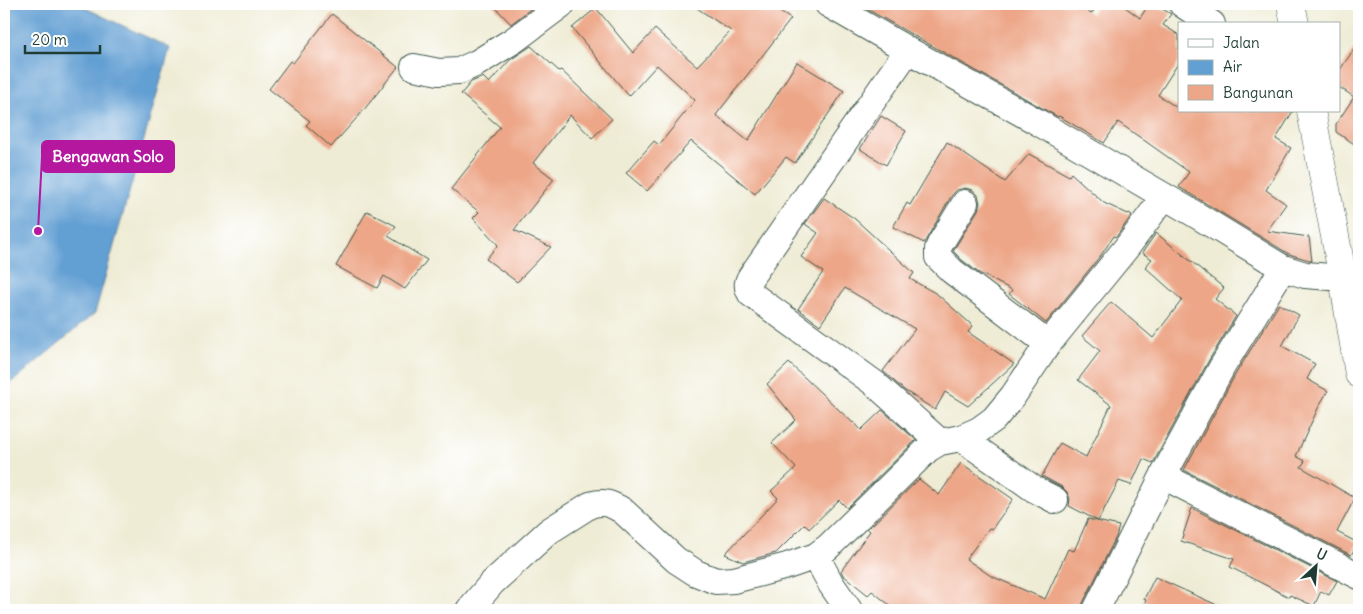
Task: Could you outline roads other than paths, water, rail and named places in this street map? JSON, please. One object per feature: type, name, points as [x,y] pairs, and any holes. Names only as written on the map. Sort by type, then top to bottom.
[{"type":"street","points":[[414,67],[439,72],[459,71],[514,40],[562,4]]},
{"type":"street","points":[[828,4],[1034,120],[1283,268],[1305,275],[1343,278]]},
{"type":"street","points":[[1182,4],[1209,22]]},
{"type":"street","points":[[1291,4],[1295,22]]},
{"type":"street","points":[[908,50],[752,275],[747,283],[748,290],[950,440],[1055,500]]},
{"type":"street","points":[[1311,112],[1359,374]]},
{"type":"street","points":[[469,610],[492,583],[549,531],[590,505],[603,502],[623,511],[676,560],[696,573],[716,581],[734,580],[751,576],[816,556],[828,547],[928,449],[978,430],[994,419],[1013,396],[1048,344],[1127,247],[1164,197]]},
{"type":"street","points":[[966,203],[940,244],[938,257],[952,271],[1048,344]]},
{"type":"street","points":[[1096,610],[1163,476],[1222,368],[1283,268]]},
{"type":"street","points":[[1163,476],[1359,576]]},
{"type":"street","points":[[816,556],[831,584],[849,610]]},
{"type":"water","points":[[4,4],[77,4],[170,48],[95,313],[4,389]]},
{"type":"place","name":"Bengawan Solo","points":[[38,231]]}]
